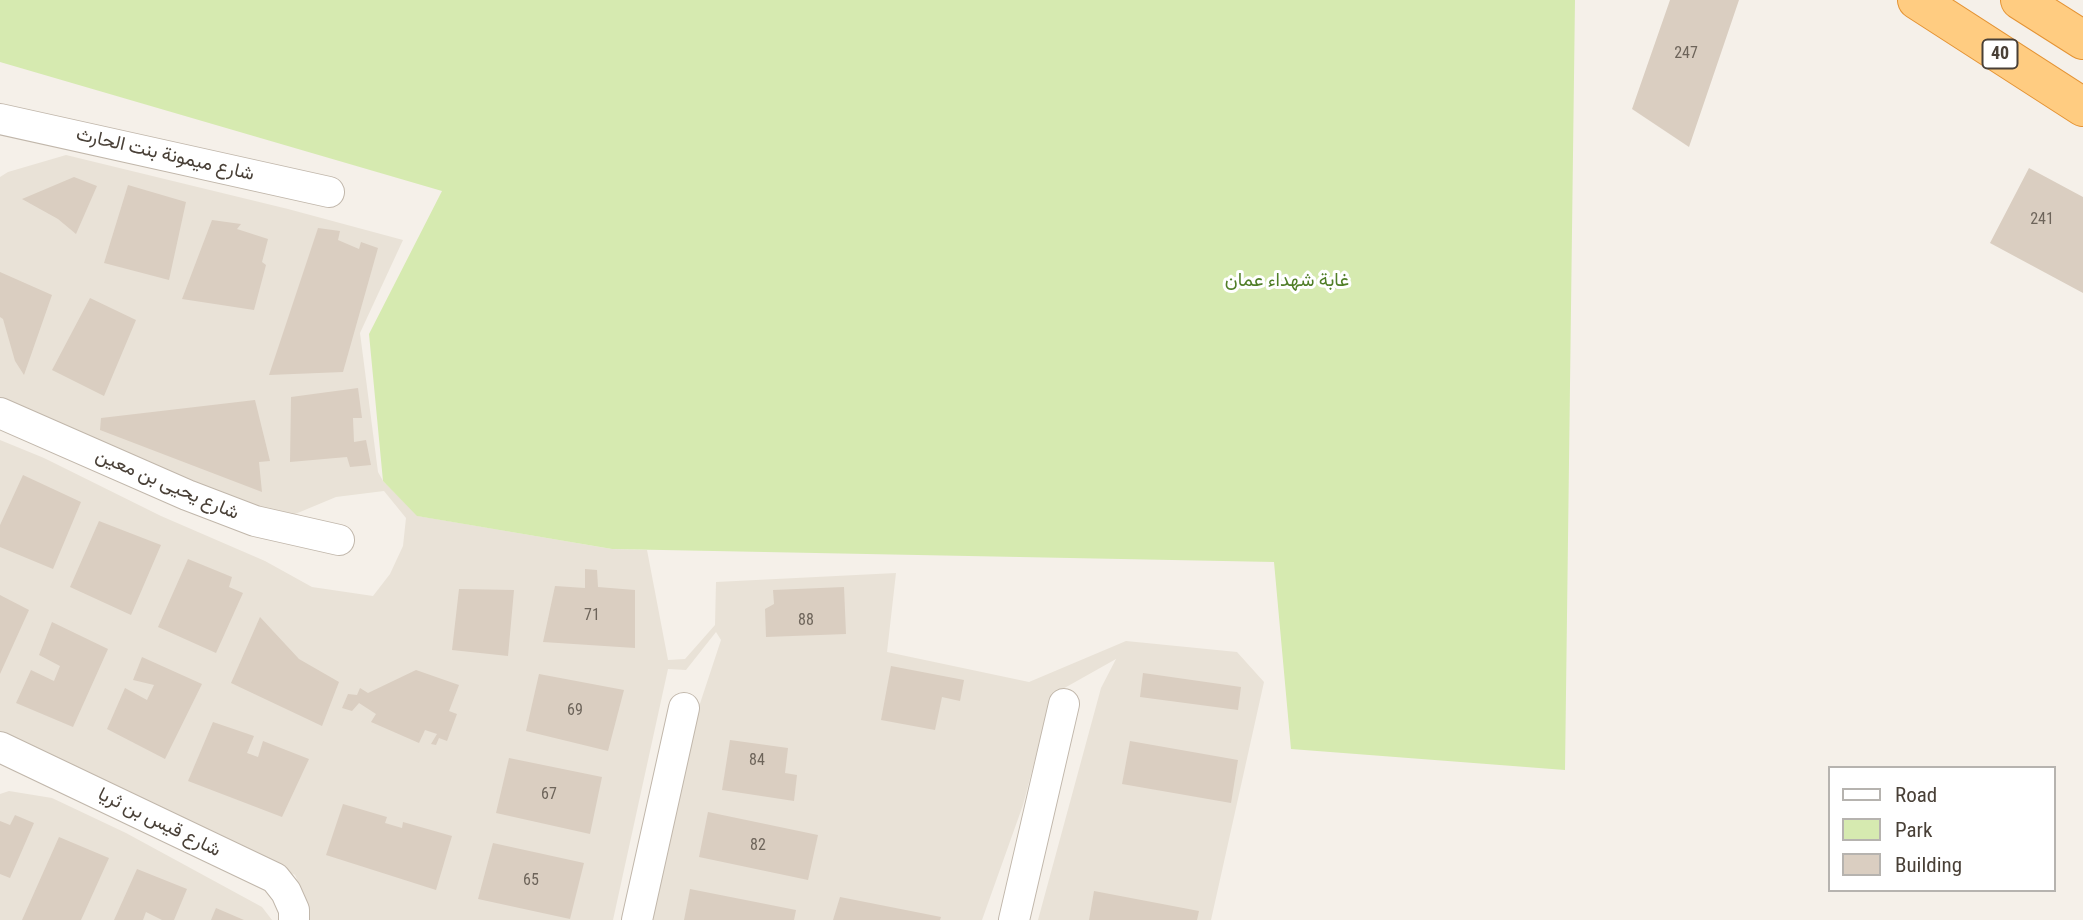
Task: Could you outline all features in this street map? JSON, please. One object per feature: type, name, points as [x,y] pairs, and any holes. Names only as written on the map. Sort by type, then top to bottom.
[{"type":"highway","name":"40","points":[[1917,0],[2083,107]]},
{"type":"highway","points":[[2020,0],[2083,40]]},
{"type":"street","name":"شارع ميمونة بنت الحارث","points":[[0,119],[329,192]]},
{"type":"street","name":"شارع يحيى بن معين","points":[[0,413],[187,495],[255,521],[339,540]]},
{"type":"street","points":[[1014,920],[1064,704]]},
{"type":"street","points":[[636,920],[684,708]]},
{"type":"street","name":"شارع قيس بن ثريا","points":[[0,747],[275,878],[286,892],[294,910],[294,920]]},
{"type":"shaded area","points":[[66,155],[403,240],[360,333],[378,472],[383,481],[418,516],[612,549],[647,550],[668,660],[685,659],[715,625],[716,582],[896,573],[887,652],[1029,682],[1126,641],[1237,652],[1264,682],[1211,920],[1038,920],[1101,688],[1116,659],[1052,695],[1023,805],[982,920],[646,920],[681,761],[721,640],[716,632],[686,670],[668,669],[613,920],[308,920],[308,904],[295,875],[0,735],[0,440],[44,458],[161,516],[265,561],[312,587],[373,596],[390,574],[403,546],[406,518],[384,491],[336,497],[288,517],[248,512],[0,404],[0,177],[8,172]]},
{"type":"shaded area","points":[[9,791],[52,798],[126,833],[262,907],[272,920],[0,920],[0,794]]},
{"type":"green space","name":"غابة شهداء عمان","points":[[0,0],[1575,0],[1565,770],[1291,749],[1274,562],[612,549],[417,516],[383,481],[369,334],[442,191],[0,62]]},
{"type":"building","points":[[1670,0],[1739,0],[1689,147],[1632,109]]},
{"type":"building","points":[[2029,168],[2083,197],[2083,293],[1990,243]]},
{"type":"building","points":[[74,177],[97,186],[76,234],[58,219],[22,199]]},
{"type":"building","points":[[128,185],[186,202],[169,280],[104,263]]},
{"type":"building","points":[[212,220],[241,224],[237,229],[268,239],[262,262],[266,265],[254,310],[182,299]]},
{"type":"building","points":[[318,228],[340,231],[338,240],[359,249],[361,242],[378,248],[343,372],[269,375]]},
{"type":"building","points":[[0,272],[52,295],[24,375],[15,361],[3,319],[0,317]]},
{"type":"building","points":[[90,298],[136,320],[104,396],[52,370]]},
{"type":"building","points":[[358,388],[362,418],[353,418],[354,442],[366,440],[371,465],[350,467],[347,457],[290,462],[291,397]]},
{"type":"building","points":[[255,400],[270,461],[259,462],[262,492],[100,430],[101,418]]},
{"type":"building","points":[[23,475],[81,502],[53,569],[0,547],[0,525]]},
{"type":"building","points":[[99,521],[161,545],[131,615],[70,587]]},
{"type":"building","points":[[188,559],[232,577],[229,587],[243,593],[216,653],[158,627]]},
{"type":"building","points":[[585,569],[597,570],[598,587],[635,590],[635,648],[543,642],[555,586],[585,588]]},
{"type":"building","points":[[844,587],[846,634],[766,637],[765,609],[774,604],[773,590]]},
{"type":"building","points":[[459,589],[514,590],[508,656],[452,650]]},
{"type":"building","points":[[0,595],[29,610],[0,674]]},
{"type":"building","points":[[260,617],[299,659],[339,682],[322,726],[231,683]]},
{"type":"building","points":[[52,622],[108,649],[73,727],[16,703],[31,670],[54,681],[60,666],[39,655]]},
{"type":"building","points":[[142,657],[202,684],[165,759],[107,729],[125,688],[147,700],[154,685],[133,680]]},
{"type":"building","points":[[891,666],[964,680],[960,701],[942,697],[935,730],[881,720]]},
{"type":"building","points":[[416,670],[459,685],[449,711],[457,714],[447,741],[439,738],[436,745],[431,744],[437,734],[425,730],[419,743],[371,722],[376,714],[359,703],[352,711],[342,708],[348,694],[357,695],[360,688],[368,693]]},
{"type":"building","points":[[1143,673],[1241,687],[1238,710],[1140,697]]},
{"type":"building","points":[[539,674],[624,690],[608,751],[526,731]]},
{"type":"building","points":[[213,722],[254,736],[247,753],[258,757],[263,741],[309,759],[282,817],[188,781]]},
{"type":"building","points":[[730,740],[788,748],[785,773],[797,775],[794,801],[722,790]]},
{"type":"building","points":[[1130,741],[1238,760],[1231,803],[1122,784]]},
{"type":"building","points":[[509,758],[602,777],[590,834],[496,813]]},
{"type":"building","points":[[343,804],[387,817],[385,823],[402,828],[403,822],[452,836],[436,890],[326,855]]},
{"type":"building","points":[[708,812],[818,835],[808,880],[699,857]]},
{"type":"building","points":[[15,815],[34,823],[10,878],[0,874],[0,821],[10,825]]},
{"type":"building","points":[[59,837],[109,858],[81,920],[22,920]]},
{"type":"building","points":[[493,843],[584,863],[570,919],[478,899]]},
{"type":"building","points":[[137,869],[187,889],[174,920],[162,920],[146,912],[143,920],[114,920]]},
{"type":"building","points":[[690,889],[796,910],[794,920],[684,920]]},
{"type":"building","points":[[1094,891],[1199,911],[1197,920],[1089,920]]},
{"type":"building","points":[[840,897],[941,917],[940,920],[833,920]]},
{"type":"building","points":[[216,908],[244,920],[211,920]]}]
